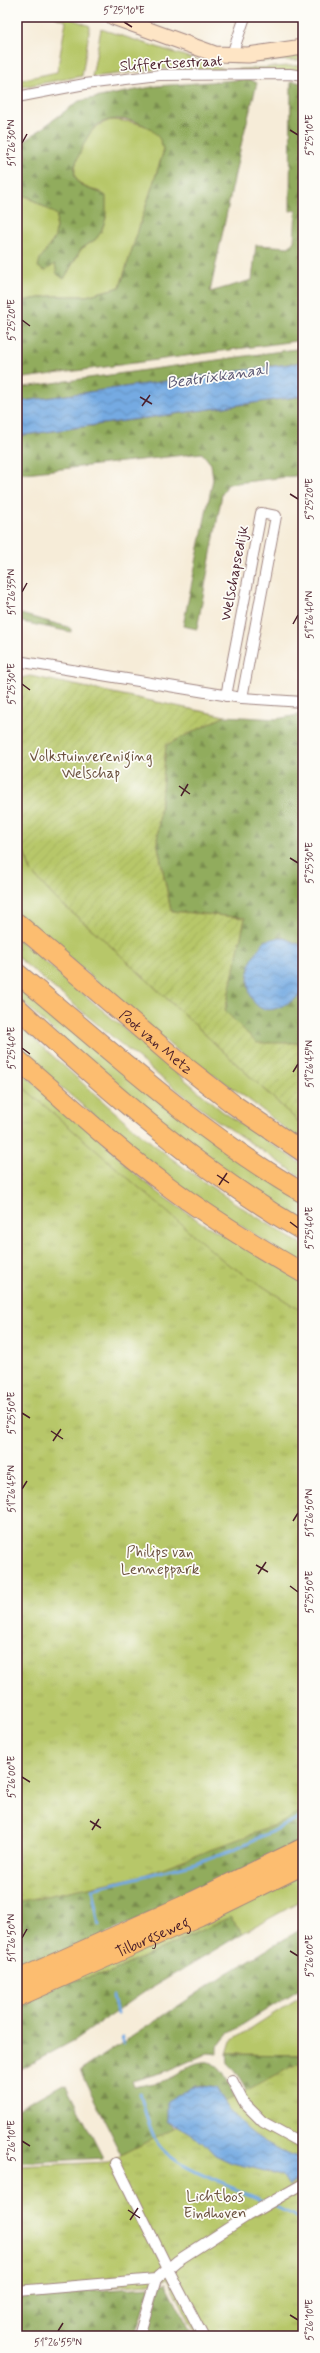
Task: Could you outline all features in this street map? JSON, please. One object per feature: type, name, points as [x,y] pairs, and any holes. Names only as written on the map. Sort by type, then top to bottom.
[{"type":"highway","name":"Poot van Metz","points":[[17,923],[183,1065],[233,1104],[303,1152]]},
{"type":"highway","points":[[17,973],[181,1108],[250,1159],[303,1193]]},
{"type":"highway","points":[[17,1007],[100,1082],[162,1135],[233,1187],[303,1231]]},
{"type":"highway","points":[[17,1059],[110,1140],[166,1185],[233,1232],[303,1273]]},
{"type":"highway","points":[[283,1867],[303,1848]]},
{"type":"highway","points":[[283,1867],[303,1865]]},
{"type":"highway","name":"Tilburgseweg","points":[[17,1980],[283,1867]]},
{"type":"highway","name":"Tilburgseweg","points":[[17,1996],[199,1916],[283,1867]]},
{"type":"street","points":[[232,54],[245,17]]},
{"type":"street","points":[[121,18],[206,52],[215,54],[248,55],[303,48]]},
{"type":"street","name":"Sliffertsestraat","points":[[17,97],[85,84],[158,75],[290,74],[303,76]]},
{"type":"street","name":"Welschapsedijk","points":[[226,696],[261,513],[276,516],[242,698]]},
{"type":"street","points":[[17,661],[226,696],[303,702]]},
{"type":"street","points":[[232,2080],[244,2103],[263,2122],[303,2144]]},
{"type":"street","points":[[116,2163],[168,2270],[203,2336]]},
{"type":"street","points":[[17,2291],[156,2279],[177,2261],[247,2216],[303,2184]]},
{"type":"street","points":[[139,2336],[156,2279]]},
{"type":"green space","points":[[55,17],[67,17],[90,26],[82,76],[21,87],[19,80],[57,72],[66,21]]},
{"type":"green space","points":[[101,29],[228,70],[303,65],[303,72],[159,69],[92,77]]},
{"type":"green space","points":[[303,52],[303,60],[235,62],[236,60]]},
{"type":"green space","points":[[249,79],[257,83],[242,141],[210,292],[252,280],[256,245],[289,247],[294,241],[296,210],[290,211],[291,81],[303,83],[303,340],[17,379],[17,302],[50,296],[86,296],[120,287],[163,153],[161,143],[157,135],[140,123],[129,120],[108,120],[99,124],[92,130],[78,158],[74,172],[78,182],[85,188],[106,196],[106,218],[101,232],[96,239],[81,249],[64,279],[57,274],[55,264],[45,271],[38,267],[40,259],[55,238],[57,215],[29,197],[17,194],[17,165],[28,157],[23,149],[18,146],[79,101],[157,86]]},
{"type":"green space","points":[[110,120],[137,123],[153,130],[162,143],[163,153],[120,287],[86,296],[50,296],[17,302],[17,194],[28,197],[57,215],[55,238],[49,246],[49,267],[55,264],[64,279],[81,249],[96,239],[101,232],[106,218],[101,192],[88,188],[79,183],[75,175],[75,169],[79,154],[90,133],[98,126]]},
{"type":"green space","points":[[17,145],[23,149],[28,158],[17,165]]},
{"type":"green space","points":[[303,348],[303,362],[17,402],[17,388]]},
{"type":"green space","points":[[303,396],[303,475],[228,484],[222,494],[197,629],[183,626],[213,479],[211,464],[202,453],[17,474],[17,436]]},
{"type":"green space","points":[[17,613],[68,627],[71,629],[71,632],[17,621]]},
{"type":"green space","name":"Volkstuinvereniging Welschap","points":[[30,676],[225,716],[166,745],[157,842],[171,911],[245,918],[225,1011],[257,1043],[303,1043],[303,1126],[100,936],[56,899],[32,873],[17,835],[17,679]]},
{"type":"green space","points":[[303,714],[303,946],[281,937],[299,997],[303,989],[303,1043],[257,1044],[225,1011],[245,918],[171,911],[157,842],[166,745],[225,716],[277,719]]},
{"type":"green space","points":[[17,835],[32,873],[56,899],[100,936],[303,1126],[303,1145],[275,1120],[245,1097],[183,1056],[17,913]]},
{"type":"green space","points":[[17,938],[222,1111],[303,1165],[303,1178],[215,1119],[158,1075],[17,957]]},
{"type":"green space","points":[[17,982],[303,1202],[303,1222],[196,1152],[71,1047],[17,997]]},
{"type":"green space","points":[[17,1023],[110,1107],[165,1154],[233,1202],[303,1245],[303,1266],[173,1182],[17,1050]]},
{"type":"green space","points":[[17,1068],[106,1144],[135,1174],[164,1197],[202,1223],[303,1278],[303,1313],[243,1280],[17,1110]]},
{"type":"green space","name":"Philips van Lenneppark","points":[[17,1082],[225,1262],[303,1312],[303,1810],[281,1823],[141,1876],[17,1902]]},
{"type":"green space","points":[[303,1805],[303,1841],[104,1935],[17,1969],[17,1887]]},
{"type":"green space","points":[[303,1870],[303,1900],[243,1933],[238,1928],[168,1946],[111,1972],[60,1984]]},
{"type":"green space","points":[[230,1917],[243,1933],[146,1991],[75,2040],[17,2071],[17,2004],[60,1984],[111,1972]]},
{"type":"green space","points":[[303,1928],[303,1987],[226,2035],[217,2047],[217,2054],[208,2053],[167,2071],[132,2081],[134,2087],[159,2082],[176,2076],[192,2065],[203,2062],[211,2063],[224,2073],[237,2108],[231,2113],[216,2088],[196,2085],[167,2121],[175,2128],[171,2252],[80,2071],[228,1973]]},
{"type":"green space","points":[[303,1995],[303,2055],[227,2054],[231,2041]]},
{"type":"green space","points":[[227,2054],[303,2055],[303,2134],[254,2102],[236,2071],[228,2063]]},
{"type":"green space","name":"Lichtbos Eindhoven","points":[[303,2061],[303,2336],[197,2336],[168,2278],[150,2284],[17,2293],[17,2166],[108,2162]]},
{"type":"green space","points":[[63,2084],[66,2085],[103,2158],[17,2163],[17,2109]]},
{"type":"green space","points":[[166,2283],[193,2336],[146,2336],[161,2284]]},
{"type":"green space","points":[[150,2287],[135,2336],[17,2336],[17,2296]]},
{"type":"water","name":"Beatrixkanaal","points":[[303,362],[303,396],[17,436],[17,402]]},
{"type":"water","points":[[281,937],[303,946],[303,989],[299,996],[290,1002],[276,1009],[266,1010],[259,1007],[251,996],[248,980],[250,965],[264,941]]},
{"type":"water","points":[[196,2085],[216,2088],[234,2115],[252,2133],[274,2147],[303,2160],[303,2176],[289,2186],[282,2175],[232,2163],[215,2155],[202,2141],[167,2121],[167,2102]]},
{"type":"waterway","points":[[99,1925],[92,1889],[192,1864],[232,1850],[303,1817]]},
{"type":"waterway","points":[[113,1996],[117,2014]]},
{"type":"waterway","points":[[122,2037],[123,2043]]},
{"type":"waterway","points":[[140,2094],[151,2130],[156,2141],[164,2151],[175,2160],[189,2168],[263,2201]]},
{"type":"waterway","points":[[276,2207],[303,2220]]}]
